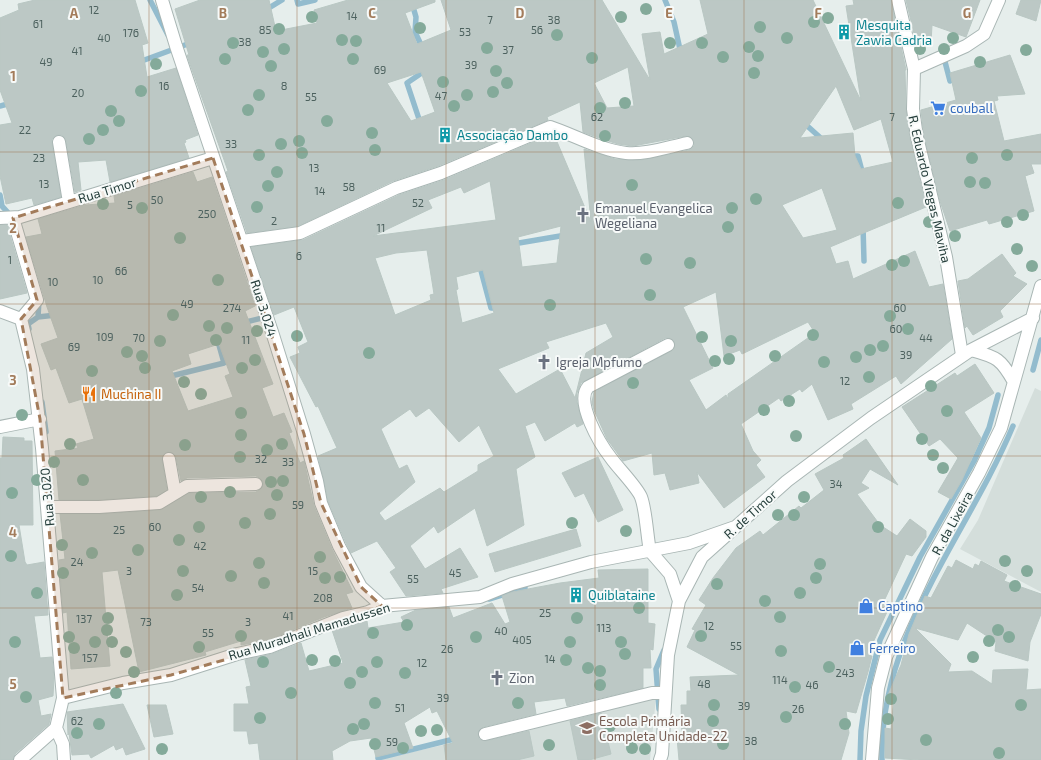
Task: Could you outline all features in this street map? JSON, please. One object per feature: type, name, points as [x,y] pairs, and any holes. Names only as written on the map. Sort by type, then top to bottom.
[{"type":"street","name":"Rua 3.024","points":[[162,0],[304,434],[321,503],[339,546],[361,587],[382,606]]},
{"type":"street","name":"R. Eduardo Viegas Maviha","points":[[898,0],[914,69],[913,109],[916,130],[967,353]]},
{"type":"street","points":[[914,69],[966,46],[984,34],[999,0]]},
{"type":"street","points":[[242,241],[300,233],[396,188],[441,173],[550,127],[594,144],[626,153],[654,150],[687,143]]},
{"type":"street","points":[[59,142],[68,202]]},
{"type":"street","name":"Rua Timor","points":[[0,218],[13,218],[213,158]]},
{"type":"street","points":[[0,311],[21,319],[37,300],[13,218]]},
{"type":"street","name":"R. da Lixeira","points":[[872,760],[878,688],[886,657],[932,557],[979,473],[1000,428],[1041,286]]},
{"type":"street","name":"R. de Timor","points":[[660,760],[662,754],[668,655],[679,601],[702,557],[787,481],[871,418],[967,353],[1033,318]]},
{"type":"street","name":"Rua 3.020","points":[[21,319],[33,369],[40,419],[48,507],[63,698],[56,728]]},
{"type":"street","points":[[668,345],[588,387],[584,392],[583,400],[591,423],[609,457],[641,496],[650,551],[670,574],[679,601]]},
{"type":"street","points":[[967,353],[990,355],[1004,364],[1014,382]]},
{"type":"street","points":[[0,427],[40,419]]},
{"type":"street","points":[[169,459],[175,493]]},
{"type":"street","points":[[48,507],[99,507],[159,503],[187,486],[256,484]]},
{"type":"street","name":"Rua Muradhali Mamadussen","points":[[63,698],[123,683],[171,675],[237,654],[270,646],[343,618],[368,612],[382,606],[480,597],[512,584],[591,562],[690,543],[735,527]]},
{"type":"street","points":[[486,734],[652,693],[665,693]]},
{"type":"street","points":[[20,760],[56,728],[63,744],[64,760]]},
{"type":"highlighted area","points":[[213,158],[304,434],[321,503],[361,587],[382,606],[270,647],[171,675],[63,698],[40,419],[21,319],[37,300],[13,218]]},
{"type":"shaded area","points":[[1035,388],[1041,391],[1041,592],[960,549],[978,520]]},
{"type":"shaded area","name":"Escola Primária Completa Unidade-22","points":[[656,697],[650,760],[381,759]]},
{"type":"building","points":[[35,0],[135,0],[148,43],[142,45],[147,77],[176,68],[198,135],[185,140],[186,142],[184,143],[189,158],[110,182],[106,160],[78,162],[81,190],[75,192],[66,141],[62,135],[57,135],[52,139],[52,143],[61,197],[34,205],[32,198],[6,204],[0,176],[0,125],[12,123],[0,90],[0,18],[19,10],[18,4]]},
{"type":"building","points":[[200,0],[269,0],[276,31],[317,23],[314,10],[348,0],[435,0],[435,2],[405,13],[417,44],[451,30],[441,0],[602,0],[650,80],[642,34],[660,32],[664,54],[708,34],[700,0],[813,0],[861,101],[846,6],[854,5],[853,0],[891,0],[906,70],[906,109],[910,138],[926,207],[830,247],[836,264],[848,261],[853,279],[915,251],[929,287],[943,284],[952,339],[901,384],[896,376],[851,404],[853,409],[828,420],[812,384],[802,392],[800,389],[781,401],[779,398],[741,424],[753,451],[761,460],[756,465],[765,477],[724,508],[697,472],[699,483],[670,490],[665,473],[654,475],[652,453],[623,461],[607,439],[594,410],[592,402],[594,392],[674,349],[674,341],[669,338],[665,338],[581,383],[577,393],[577,402],[583,424],[577,427],[575,423],[545,441],[535,422],[525,426],[535,457],[516,469],[524,525],[487,546],[475,508],[438,533],[434,526],[410,546],[425,569],[460,548],[478,577],[441,589],[443,593],[406,596],[390,572],[396,568],[377,541],[351,553],[346,543],[328,501],[318,456],[337,448],[318,406],[316,407],[290,357],[300,353],[298,347],[308,342],[294,307],[274,315],[251,247],[303,240],[399,195],[444,180],[550,135],[555,137],[591,222],[584,149],[615,159],[641,160],[689,150],[694,146],[694,141],[692,138],[686,136],[633,146],[618,144],[599,138],[583,132],[580,102],[547,117],[548,120],[438,166],[393,181],[298,226],[247,233],[226,172],[228,171],[187,55],[189,55],[175,9]],"holes":[[[628,67],[634,106],[607,108],[594,83]],[[421,72],[435,112],[411,121],[387,83]],[[836,86],[854,130],[881,119],[893,162],[861,169],[855,156],[853,133],[800,138]],[[490,181],[496,220],[373,236],[432,208],[428,200],[461,187],[464,193]],[[822,188],[837,230],[803,238],[782,205]],[[561,226],[557,263],[522,267],[518,237]],[[427,250],[434,294],[430,295],[431,300],[395,315],[375,258],[396,253]],[[483,270],[494,313],[462,323],[456,290],[458,289],[456,277]],[[716,292],[724,356],[740,350],[742,354],[808,322],[815,333],[728,394],[728,399],[726,395],[706,410],[689,380],[713,368],[683,307]],[[606,323],[613,337],[586,353],[575,398],[560,369],[516,394],[498,369],[549,348],[546,342]],[[429,408],[459,442],[479,425],[494,456],[478,465],[478,471],[444,492],[440,488],[385,521],[379,513],[415,482],[407,465],[399,469],[381,429],[410,409],[416,417]]]},
{"type":"building","points":[[906,0],[980,0],[966,37],[932,25],[931,43],[916,42]]},
{"type":"building","points":[[1021,0],[1041,0],[1036,21],[1016,14]]},
{"type":"building","points":[[1010,55],[1025,94],[997,96],[998,100],[994,101],[1004,141],[1041,134],[1041,164],[1031,164],[1034,173],[1025,176],[1034,211],[989,224],[987,220],[950,231],[940,201],[924,136],[921,110],[956,100],[950,73]]},
{"type":"building","points":[[193,172],[197,182],[212,177],[255,306],[245,311],[273,384],[262,388],[273,417],[284,413],[292,432],[289,433],[300,463],[304,461],[314,506],[332,549],[353,592],[346,594],[352,608],[324,617],[268,640],[241,645],[241,641],[205,652],[206,655],[139,672],[118,570],[102,572],[110,666],[71,669],[67,612],[63,613],[59,560],[65,559],[60,514],[99,514],[160,510],[189,493],[256,492],[262,488],[263,483],[260,478],[256,476],[187,478],[181,481],[176,457],[174,454],[168,452],[164,454],[162,460],[167,490],[157,496],[99,500],[59,500],[55,451],[78,448],[76,444],[94,439],[82,399],[69,403],[56,368],[51,370],[41,344],[58,338],[26,237],[42,234],[38,219],[85,205],[115,203],[114,196]],"holes":[[[219,344],[230,374],[225,376],[233,397],[188,411],[172,371],[191,364],[188,354]]]},
{"type":"building","points":[[0,225],[7,225],[27,293],[0,299]]},
{"type":"building","points":[[1002,254],[1016,273],[1013,276],[1027,284],[1000,311],[1003,317],[973,335],[967,326],[965,328],[958,281],[968,279]]},
{"type":"building","points":[[975,364],[994,393],[964,412],[981,438],[962,480],[951,499],[938,492],[958,458],[940,439],[929,446],[902,407],[955,373],[957,376]]},
{"type":"building","points":[[3,437],[24,438],[24,441],[32,441],[33,525],[19,525],[25,562],[27,565],[44,562],[48,615],[34,616],[40,658],[52,657],[54,678],[53,696],[38,700],[41,716],[51,714],[49,724],[15,754],[13,760],[0,760],[0,458],[2,458]]},
{"type":"building","points":[[866,439],[898,485],[870,469],[861,483],[869,488],[857,494],[880,525],[897,536],[910,519],[926,531],[926,537],[912,556],[906,554],[884,601],[891,603],[871,647],[873,648],[870,656],[872,656],[856,713],[846,711],[849,733],[841,760],[679,760],[677,738],[682,737],[681,705],[687,705],[687,691],[691,691],[690,677],[739,675],[687,647],[695,630],[692,629],[706,605],[699,600],[713,578],[736,548],[760,531],[763,535],[799,506],[801,508],[824,490],[815,474],[844,458],[843,455]]},
{"type":"building","points":[[598,457],[623,510],[598,522],[584,493],[575,497],[562,473]]},
{"type":"building","points":[[576,529],[581,546],[495,572],[489,554]]},
{"type":"building","points":[[956,560],[973,569],[975,564],[979,566],[981,561],[1007,575],[1004,581],[1041,594],[1041,614],[1030,642],[1028,661],[995,651],[996,642],[967,623],[958,640],[915,628],[951,664],[948,672],[972,671],[992,684],[993,670],[1028,669],[1026,690],[1041,689],[1041,760],[919,760],[885,758],[885,728],[891,729],[894,697],[888,695],[901,665],[909,634],[925,596],[931,598],[948,566],[952,568]]},
{"type":"building","points":[[648,569],[648,623],[655,624],[653,650],[650,649],[651,668],[643,668],[643,688],[567,706],[565,698],[534,702],[536,714],[483,727],[478,732],[479,739],[486,741],[529,731],[534,756],[517,760],[446,760],[444,745],[453,743],[437,711],[432,713],[430,707],[404,723],[413,748],[376,757],[371,738],[350,741],[332,751],[333,760],[260,760],[258,743],[249,744],[247,731],[234,731],[234,704],[249,704],[246,687],[251,686],[245,660],[272,654],[301,643],[309,671],[343,663],[332,630],[345,625],[367,621],[368,628],[404,622],[401,617],[416,610],[449,607],[453,618],[492,603],[505,624],[510,622],[502,596],[512,592],[560,583],[599,578],[598,570]]},
{"type":"building","points":[[123,704],[145,749],[126,755],[123,747],[116,750],[114,745],[91,758],[89,754],[72,755],[69,733],[68,735],[67,712]]},
{"type":"building","points":[[147,705],[166,705],[173,734],[154,737]]},
{"type":"building","points":[[601,713],[611,754],[589,760],[578,760],[570,721]]},
{"type":"waterway","points":[[150,0],[168,35]]},
{"type":"waterway","points":[[264,11],[282,0]]},
{"type":"waterway","points":[[297,0],[298,4],[315,0]]},
{"type":"waterway","points":[[411,0],[416,17],[415,32],[423,49]]},
{"type":"waterway","points":[[665,0],[674,22],[681,54]]},
{"type":"waterway","points":[[139,62],[193,42]]},
{"type":"waterway","points":[[946,57],[944,58],[950,81]]},
{"type":"waterway","points":[[421,125],[407,83],[426,70]]},
{"type":"waterway","points":[[0,106],[11,103]]},
{"type":"waterway","points":[[804,123],[824,141]]},
{"type":"waterway","points":[[848,156],[858,156],[863,175]]},
{"type":"waterway","points":[[0,195],[2,206],[11,216]]},
{"type":"waterway","points":[[863,226],[864,261]]},
{"type":"waterway","points":[[519,243],[566,235]]},
{"type":"waterway","points":[[479,263],[491,308],[500,308]]},
{"type":"waterway","points":[[38,317],[39,300]]},
{"type":"waterway","points":[[29,329],[28,324],[38,317],[56,315]]},
{"type":"waterway","points":[[242,323],[266,317]]},
{"type":"waterway","points":[[167,377],[224,363],[217,338]]},
{"type":"waterway","points":[[1033,370],[1041,340]]},
{"type":"waterway","points":[[860,760],[861,731],[866,696],[880,640],[920,557],[974,461],[989,428],[998,395]]},
{"type":"waterway","points":[[42,402],[46,432]]},
{"type":"waterway","points":[[882,760],[885,714],[895,670],[910,628],[929,587],[994,467],[1013,426]]},
{"type":"waterway","points":[[489,599],[525,588]]},
{"type":"waterway","points":[[659,709],[656,669],[664,650]]},
{"type":"waterway","points":[[378,758],[458,738]]},
{"type":"place","name":"Mesquita Zawia Cadria","points":[[844,32]]},
{"type":"place","name":"couball","points":[[938,108]]},
{"type":"place","name":"Associação Dambo","points":[[445,135]]},
{"type":"place","name":"Emanuel Evangelica Wegeliana","points":[[583,215]]},
{"type":"place","name":"Igreja Mpfumo","points":[[544,362]]},
{"type":"place","name":"Muchina II","points":[[89,394]]},
{"type":"place","name":"Quiblataine","points":[[576,595]]},
{"type":"place","name":"Captino","points":[[866,606]]},
{"type":"place","name":"Ferreiro","points":[[857,648]]},
{"type":"place","name":"Zion","points":[[497,678]]},
{"type":"place","name":"Escola Primária Completa Unidade-22","points":[[587,728]]}]
